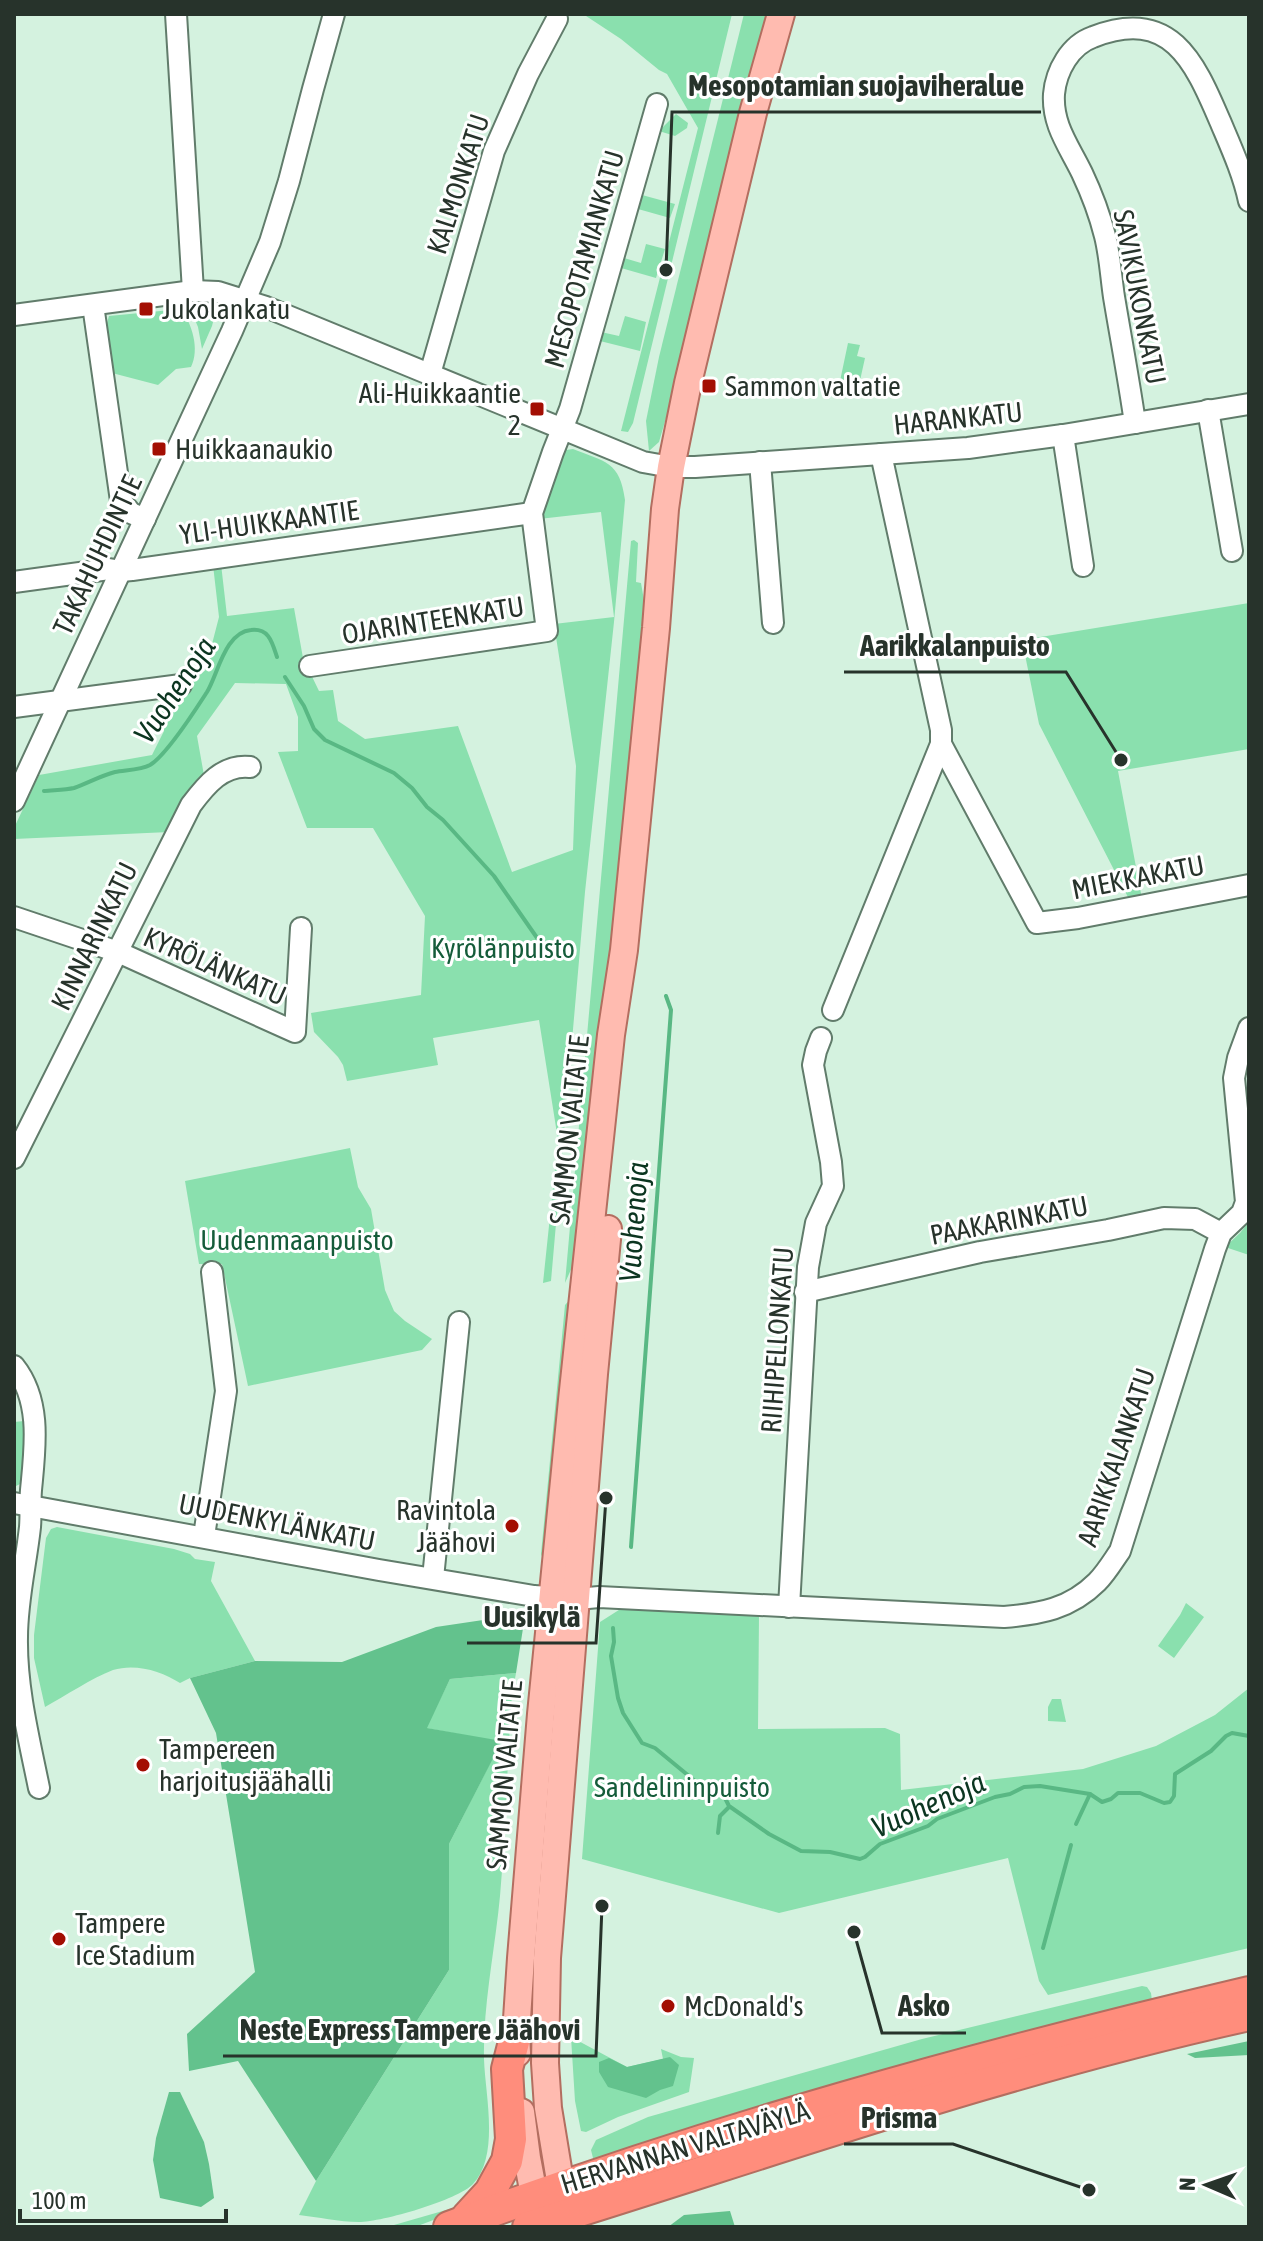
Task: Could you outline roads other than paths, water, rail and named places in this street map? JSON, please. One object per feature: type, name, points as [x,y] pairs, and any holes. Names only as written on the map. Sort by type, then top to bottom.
[{"type":"highway","name":"HERVANNAN VALTAVÄYLÄ","points":[[548,2214],[825,2103],[979,2059],[1249,1992]]},
{"type":"highway","name":"HERVANNAN VALTAVÄYLÄ","points":[[456,2224],[548,2214],[639,2193],[836,2128],[1012,2075],[1172,2032],[1249,2015]]},
{"type":"highway","points":[[456,2224],[490,2192],[507,2161],[511,2139],[507,2069],[516,2034]]},
{"type":"highway","points":[[604,2227],[615,2212],[639,2193]]},
{"type":"main road","name":"SAMMON VALTATIE","points":[[548,2214],[546,1989],[565,1598],[611,1035],[624,950],[665,509],[688,383],[753,113],[781,14]]},
{"type":"main road","name":"SAMMON VALTATIE","points":[[548,2214],[518,2084],[516,2034],[529,1860],[565,1598]]},
{"type":"street","points":[[176,14],[193,291]]},
{"type":"street","name":"TAKAHUHDINTIE","points":[[14,801],[245,301],[280,212],[334,14]]},
{"type":"street","name":"KALMONKATU","points":[[430,374],[490,162],[528,74],[557,19]]},
{"type":"street","name":"SAVIKUKONKATU","points":[[1135,423],[1105,235],[1084,176],[1062,135],[1054,112],[1060,67],[1088,38],[1117,28],[1153,31],[1169,38],[1185,54],[1200,77],[1237,160],[1249,201]]},
{"type":"street","name":"MESOPOTAMIANKATU","points":[[563,429],[657,104]]},
{"type":"street","name":"HARANKATU","points":[[14,315],[193,291],[218,292],[266,307],[643,462],[671,467],[968,448],[1249,404]]},
{"type":"street","points":[[93,305],[121,501],[131,513],[145,519]]},
{"type":"street","points":[[1208,410],[1232,551]]},
{"type":"street","name":"OJARINTEENKATU","points":[[310,666],[547,631],[532,513],[563,429]]},
{"type":"street","points":[[1063,435],[1083,566]]},
{"type":"street","points":[[833,1010],[941,744],[941,730],[881,454]]},
{"type":"street","points":[[760,462],[773,623]]},
{"type":"street","name":"YLI-HUIKKAANTIE","points":[[14,582],[109,569],[121,571],[532,513]]},
{"type":"street","points":[[14,707],[181,685]]},
{"type":"street","name":"MIEKKAKATU","points":[[941,744],[1037,923],[1249,885]]},
{"type":"street","name":"KINNARINKATU","points":[[14,1158],[191,805],[204,788],[223,772],[250,767]]},
{"type":"street","name":"KYRÖLÄNKATU","points":[[14,917],[118,952],[295,1032],[301,928]]},
{"type":"street","name":"AARIKKALANKATU","points":[[565,1598],[599,1597],[1004,1617],[1037,1615],[1071,1603],[1098,1581],[1120,1551],[1221,1233],[1242,1213],[1246,1202],[1234,1078],[1249,1028]]},
{"type":"street","name":"RIIHIPELLONKATU","points":[[789,1607],[809,1251],[816,1223],[833,1186],[813,1065],[821,1038]]},
{"type":"street","name":"PAAKARINKATU","points":[[805,1292],[980,1252],[1164,1218],[1195,1219],[1221,1233]]},
{"type":"street","points":[[204,1536],[226,1392],[212,1272]]},
{"type":"street","points":[[433,1578],[459,1322]]},
{"type":"street","points":[[14,1366],[23,1377],[34,1415],[22,1504],[30,1524],[18,1612],[17,1659],[20,1720],[39,1788]]},
{"type":"street","name":"UUDENKYLÄNKATU","points":[[22,1504],[379,1570],[565,1598]]},
{"type":"waterway","name":"Vuohenoja","points":[[44,791],[74,788],[104,775],[146,767],[157,760],[196,709],[223,655],[242,632],[262,631],[271,641],[277,657]]},
{"type":"waterway","name":"Vuohenoja","points":[[285,677],[304,706],[314,729],[325,740],[394,773],[412,788],[494,876],[542,945],[574,952]]},
{"type":"waterway","name":"Vuohenoja","points":[[631,1547],[671,1010],[666,996]]},
{"type":"waterway","name":"Vuohenoja","points":[[613,1628],[611,1656],[618,1698],[623,1713],[642,1743],[655,1748],[695,1781],[723,1794],[729,1806],[769,1834],[801,1851],[830,1852],[860,1859],[880,1844],[1024,1787],[1040,1786],[1090,1794],[1102,1802],[1118,1793],[1140,1793],[1164,1803],[1170,1802],[1174,1796],[1175,1774],[1211,1751],[1226,1736],[1232,1733],[1249,1736]]},
{"type":"waterway","points":[[1076,1824],[1090,1794]]},
{"type":"waterway","points":[[718,1833],[720,1816],[729,1807]]},
{"type":"waterway","points":[[1043,1948],[1071,1845]]},
{"type":"place","name":"Mesopotamian suojaviheralue","points":[[666,270]]},
{"type":"place","name":"Jukolankatu","points":[[146,309]]},
{"type":"place","name":"Sammon valtatie","points":[[709,386]]},
{"type":"place","name":"Ali-Huikkaantie 2","points":[[537,409]]},
{"type":"place","name":"Huikkaanaukio","points":[[159,449]]},
{"type":"place","name":"Aarikkalanpuisto","points":[[1121,760]]},
{"type":"place","name":"Uusikylä","points":[[606,1498]]},
{"type":"place","name":"Ravintola Jäähovi","points":[[512,1526]]},
{"type":"place","name":"Tampereen harjoitusjäähalli","points":[[143,1765]]},
{"type":"place","name":"Neste Express Tampere Jäähovi","points":[[602,1906]]},
{"type":"place","name":"Asko","points":[[854,1932]]},
{"type":"place","name":"Tampere Ice Stadium","points":[[59,1939]]},
{"type":"place","name":"McDonald's","points":[[668,2006]]},
{"type":"place","name":"Prisma","points":[[1089,2190]]},
{"type":"park label","name":"Kyrölänpuisto","points":[[503,948]]},
{"type":"park label","name":"Uudenmaanpuisto","points":[[297,1240]]},
{"type":"park label","name":"Sandelininpuisto","points":[[682,1787]]}]
